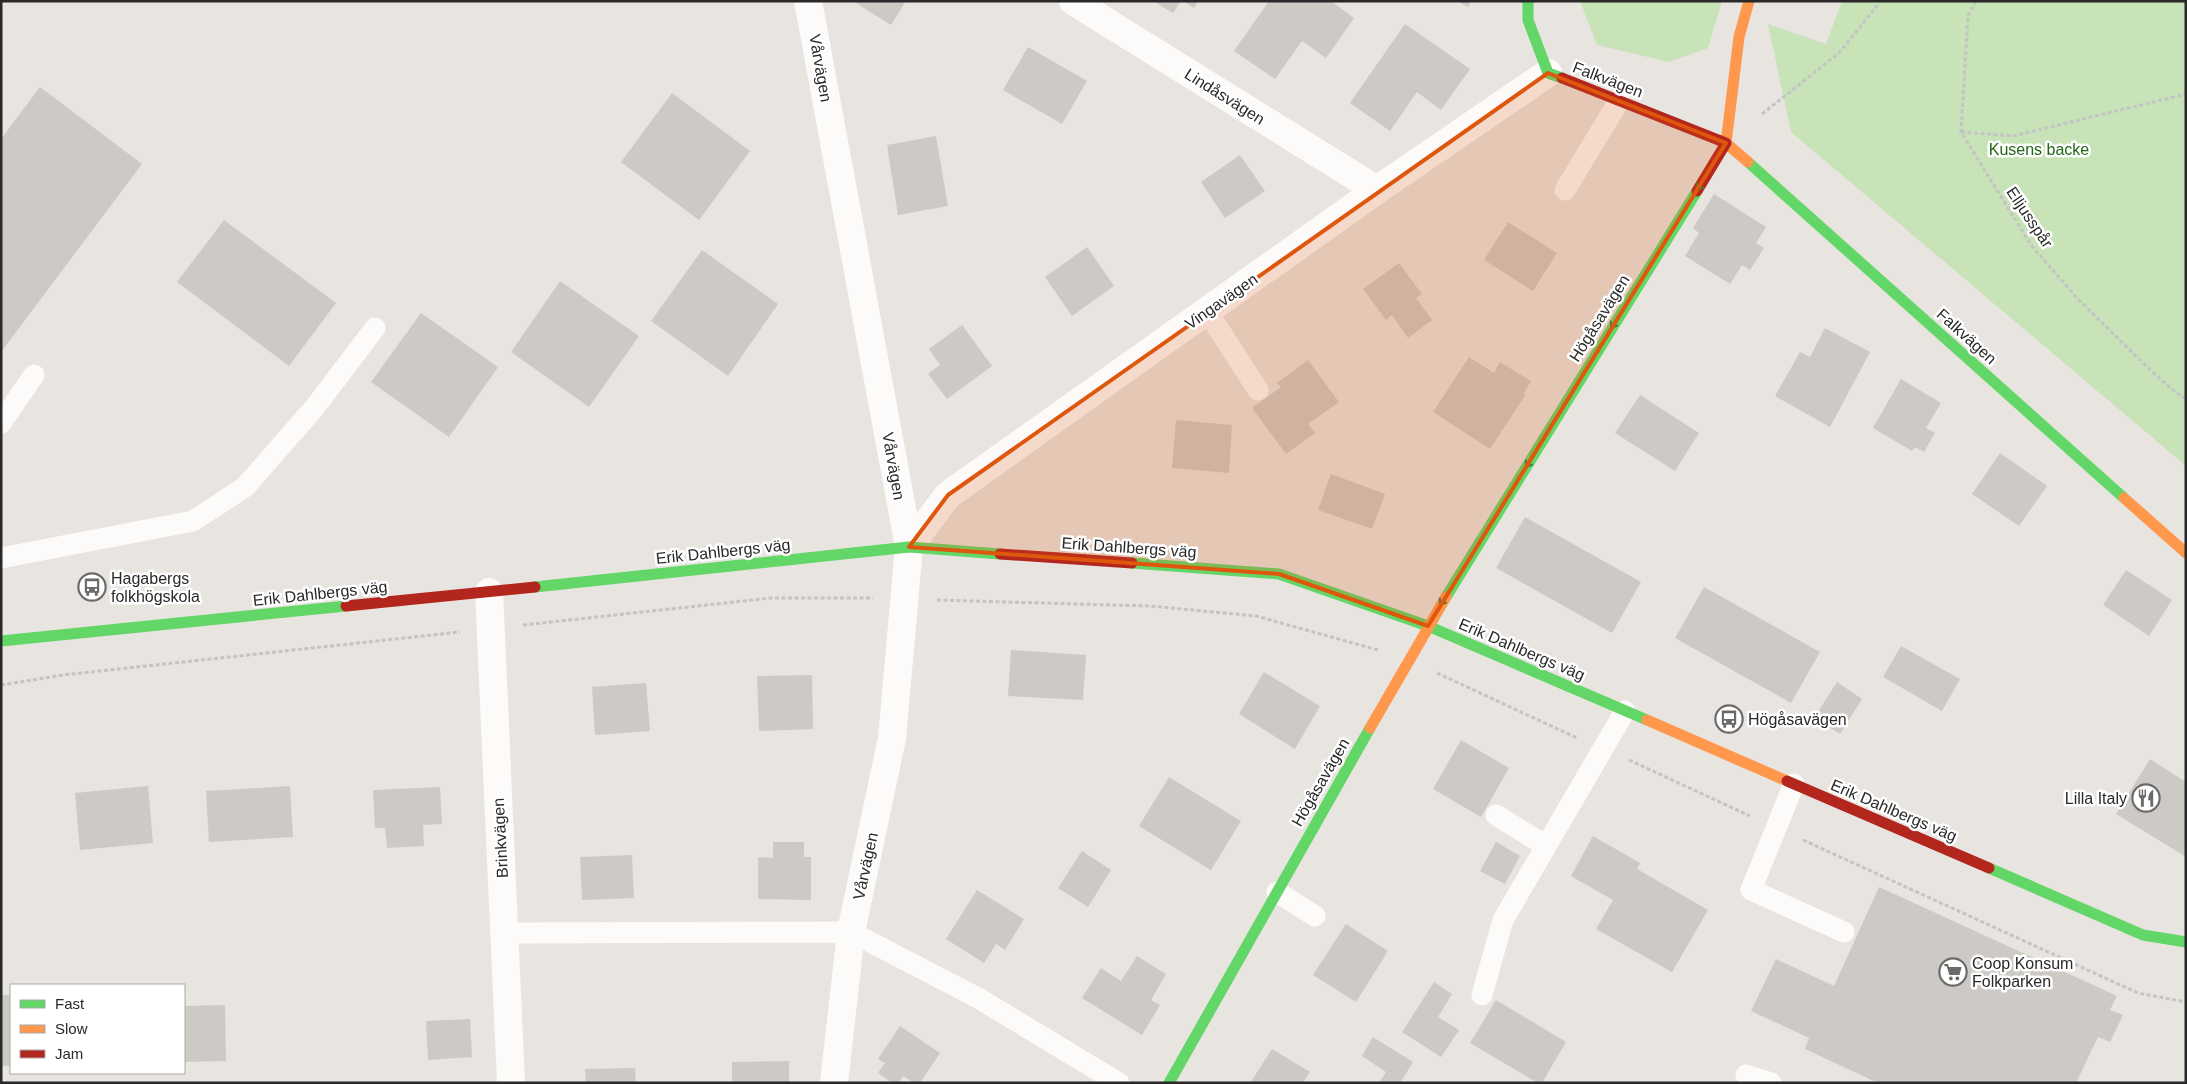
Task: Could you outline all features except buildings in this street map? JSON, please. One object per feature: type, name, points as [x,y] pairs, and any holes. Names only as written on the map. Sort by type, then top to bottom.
[{"type":"street","name":"Vårvägen","points":[[808,1],[909,546],[892,738],[851,932],[834,1083]]},
{"type":"street","name":"Lindåsvägen","points":[[1073,1],[1376,190]]},
{"type":"street","name":"Falkvägen","points":[[1528,1],[1528,20],[1548,73],[1726,143],[2186,553]]},
{"type":"street","points":[[1726,143],[1739,37],[1749,1]]},
{"type":"street","name":"Vingavägen","points":[[909,546],[948,496],[1376,190],[1548,73]]},
{"type":"street","name":"Högåsavägen","points":[[1169,1083],[1428,626],[1726,143]]},
{"type":"street","name":"Erik Dahlbergs väg","points":[[1,641],[489,592],[909,546],[1279,574],[1428,626],[2143,935],[2186,942]]},
{"type":"street","name":"Brinkvägen","points":[[489,592],[511,1083]]},
{"type":"lane","points":[[1565,190],[1619,101]]},
{"type":"lane","points":[[1207,311],[1258,390]]},
{"type":"lane","points":[[1,558],[193,521],[245,488],[315,407],[375,328]]},
{"type":"lane","points":[[1,423],[34,374]]},
{"type":"lane","points":[[1482,995],[1503,920],[1625,711]]},
{"type":"lane","points":[[1794,784],[1751,890],[1844,932]]},
{"type":"lane","points":[[1496,815],[1546,846]]},
{"type":"lane","points":[[1277,892],[1315,916]]},
{"type":"lane","points":[[504,933],[851,932],[978,998],[1119,1083]]},
{"type":"lane","points":[[1746,1074],[1771,1083]]},
{"type":"path","points":[[1726,143],[1839,53],[1880,1]]},
{"type":"path","points":[[1976,1],[1968,16],[1961,132],[2013,136],[2186,94]]},
{"type":"path","name":"Elljusspår","points":[[1961,132],[2031,245],[2083,304],[2172,389],[2186,399]]},
{"type":"path","points":[[1,685],[73,674],[771,598],[904,599],[1150,606],[1256,616],[1371,648],[1445,676],[2138,994],[2186,1002]]},
{"type":"highlighted area","points":[[1548,73],[1726,143],[1454,583],[1428,626],[1279,574],[909,547],[948,495]]},
{"type":"green space","points":[[1580,1],[1722,1],[1708,48],[1669,62],[1597,45]]},
{"type":"green space","name":"Kusens backe","points":[[1842,1],[2186,1],[2186,466],[1791,132],[1768,24],[1826,44]]},
{"type":"traffic: fast","points":[[1528,1],[1528,20],[1548,73],[1562,78]]},
{"type":"traffic: fast","points":[[1748,162],[2124,498]]},
{"type":"traffic: fast","points":[[1446,597],[1697,191]]},
{"type":"traffic: fast","points":[[535,587],[909,547],[1000,554]]},
{"type":"traffic: fast","points":[[1132,563],[1279,574],[1428,626],[1647,720]]},
{"type":"traffic: fast","points":[[1,641],[346,606]]},
{"type":"traffic: fast","points":[[1169,1083],[1370,728]]},
{"type":"traffic: fast","points":[[1989,868],[2143,935],[2186,942]]},
{"type":"traffic: slow","points":[[1748,162],[1726,143],[1739,37],[1749,1]]},
{"type":"traffic: slow","points":[[2124,498],[2186,553]]},
{"type":"traffic: slow","points":[[1370,728],[1446,597]]},
{"type":"traffic: slow","points":[[1647,720],[1787,781]]},
{"type":"traffic: jam","points":[[1562,78],[1726,143],[1697,191]]},
{"type":"traffic: jam","points":[[1000,554],[1132,563]]},
{"type":"traffic: jam","points":[[346,606],[535,587]]},
{"type":"traffic: jam","points":[[1787,781],[1989,868]]},
{"type":"place","name":"Hagabergs folkhögskola","points":[[92,587]]},
{"type":"place","name":"Högåsavägen","points":[[1729,719]]},
{"type":"place","name":"Lilla Italy","points":[[2146,798]]},
{"type":"place","name":"Coop Konsum Folkparken","points":[[1953,972]]}]
